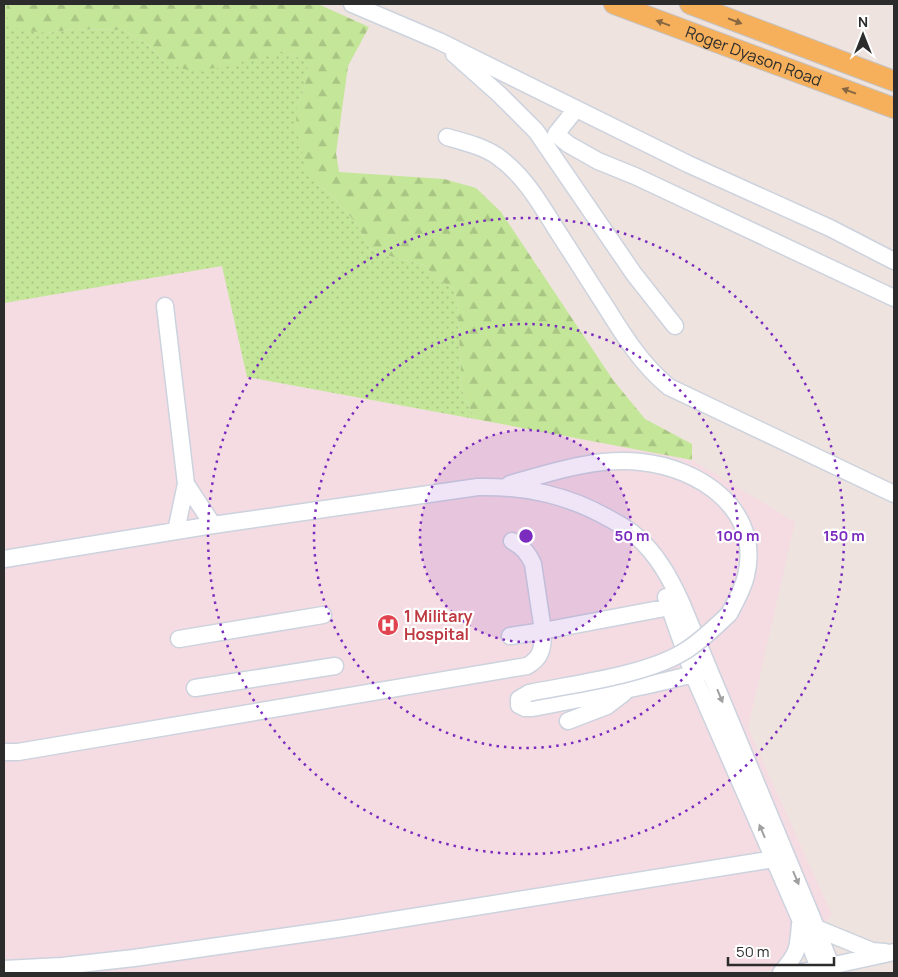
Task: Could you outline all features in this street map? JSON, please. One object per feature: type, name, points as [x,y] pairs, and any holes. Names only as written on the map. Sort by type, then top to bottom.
[{"type":"main road","name":"Roger Dyason Road","points":[[614,4],[894,108]]},
{"type":"main road","name":"Roger Dyason Road","points":[[690,4],[894,81]]},
{"type":"street","points":[[352,4],[439,41],[534,87],[576,110],[688,164],[830,228],[894,261]]},
{"type":"street","points":[[439,41],[500,95],[536,131],[634,274],[674,326]]},
{"type":"street","points":[[556,134],[576,110]]},
{"type":"street","points":[[536,131],[556,134],[584,155],[635,176],[894,298]]},
{"type":"street","points":[[447,137],[481,147],[497,156],[534,193],[618,327],[656,377],[670,387],[690,397],[894,494]]},
{"type":"street","points":[[165,306],[186,484],[176,531]]},
{"type":"street","points":[[4,559],[213,525],[451,490],[504,486],[598,462],[641,462],[666,466],[706,483],[720,494],[732,508],[746,538],[749,555],[746,575],[740,595],[729,614],[696,644],[673,658],[631,672],[529,693],[519,699],[519,705],[532,708],[626,690],[701,672]]},
{"type":"street","points":[[186,484],[213,525]]},
{"type":"street","points":[[504,486],[528,489],[579,503],[635,534],[651,551],[666,572],[675,605],[701,672],[781,859],[816,928],[826,971]]},
{"type":"street","points":[[4,752],[18,752],[84,741],[526,666],[534,663],[542,649],[543,631],[533,564],[529,554],[512,540]]},
{"type":"street","points":[[510,636],[675,605]]},
{"type":"street","points":[[179,639],[323,615]]},
{"type":"street","points":[[195,688],[335,666]]},
{"type":"street","points":[[568,720],[607,706],[626,690]]},
{"type":"street","points":[[781,859],[800,919],[826,971]]},
{"type":"street","points":[[4,969],[62,966],[134,958],[344,928],[597,886],[781,859]]},
{"type":"street","points":[[781,973],[796,956],[799,945],[800,919]]},
{"type":"street","points":[[816,928],[872,951],[894,953]]},
{"type":"street","points":[[798,973],[826,971],[894,953]]},
{"type":"shaded area","name":"1 Military Hospital","points":[[222,266],[247,377],[692,460],[795,522],[748,728],[832,915],[779,969],[750,973],[4,973],[4,303]]},
{"type":"green space","points":[[4,4],[7,4],[6,15],[47,33],[75,29],[123,30],[147,44],[166,63],[277,53],[287,53],[303,59],[308,68],[304,90],[297,104],[317,184],[330,193],[355,222],[370,248],[379,253],[424,265],[439,280],[454,289],[457,299],[462,391],[475,419],[247,377],[222,266],[4,303]]},
{"type":"green space","points":[[7,4],[318,4],[369,27],[348,66],[336,153],[339,172],[444,179],[476,188],[501,212],[613,380],[645,419],[692,444],[692,460],[475,419],[462,391],[457,299],[454,289],[439,280],[424,265],[379,253],[370,248],[355,222],[330,193],[317,184],[307,172],[296,128],[297,104],[304,90],[308,68],[302,59],[287,53],[277,53],[224,67],[191,71],[166,63],[147,44],[123,30],[75,29],[47,33],[20,30],[11,25],[6,15]]},
{"type":"place","name":"1 Military Hospital","points":[[388,625]]}]
